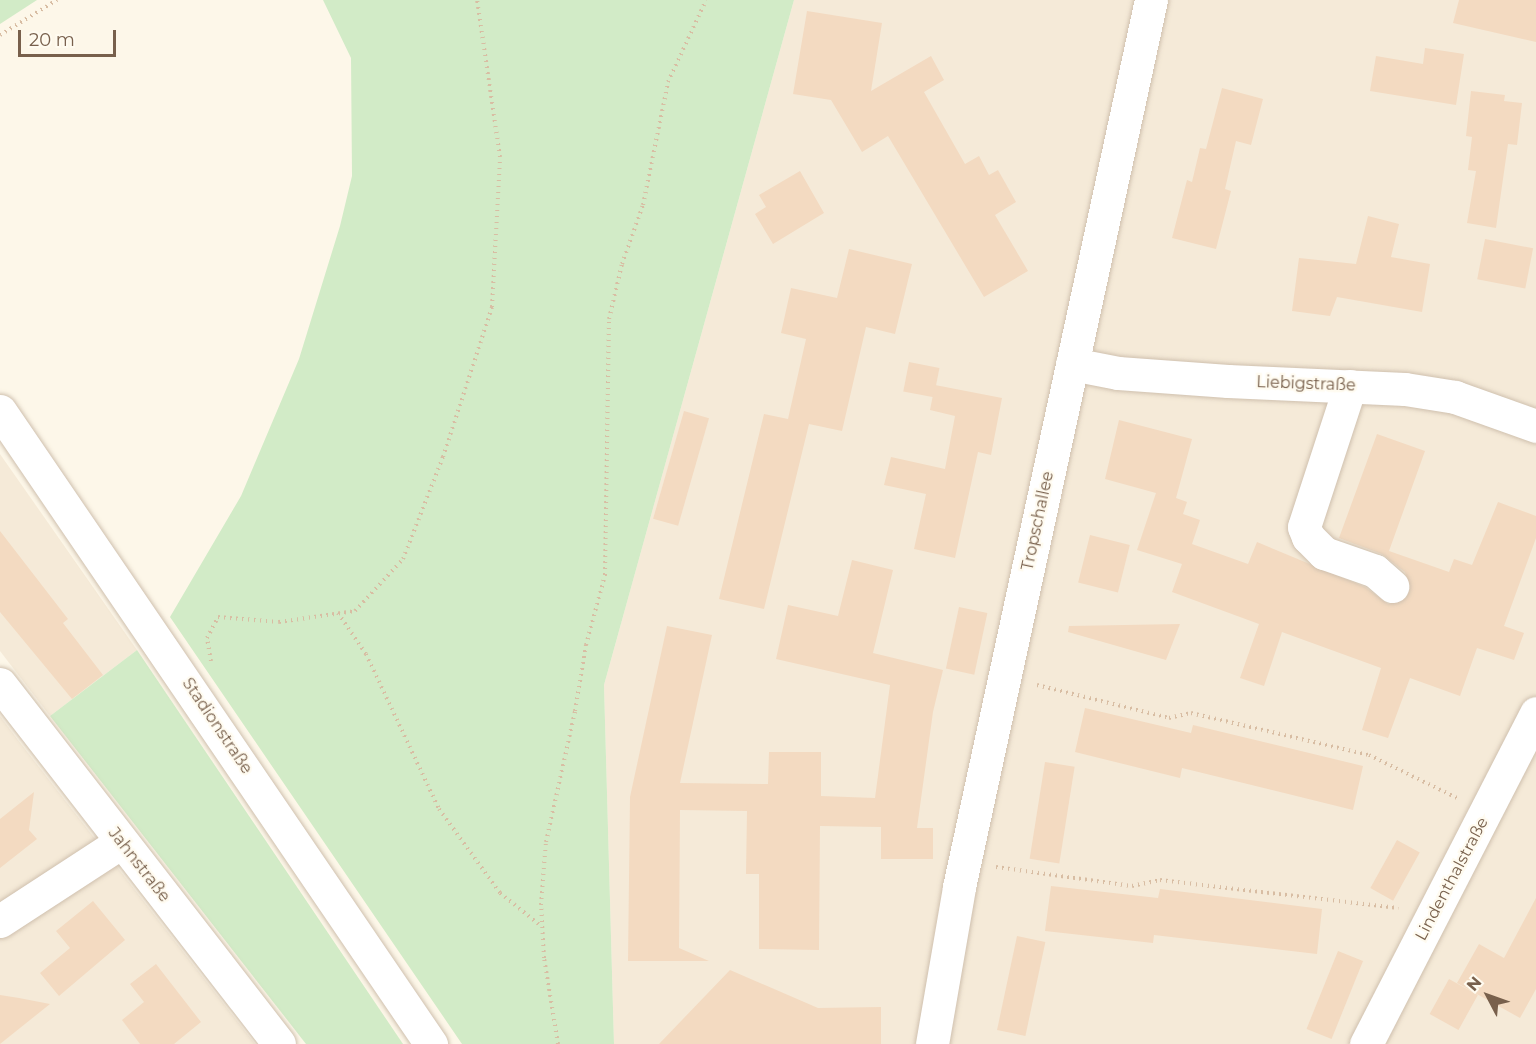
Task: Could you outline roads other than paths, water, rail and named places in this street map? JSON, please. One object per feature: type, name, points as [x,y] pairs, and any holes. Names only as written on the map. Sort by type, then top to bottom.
[{"type":"street","name":"Tropschallee","points":[[932,1044],[965,862],[1151,0]]},
{"type":"street","name":"Liebigstraße","points":[[1072,364],[1118,373],[1350,386],[1455,397],[1536,426]]},
{"type":"street","points":[[1350,386],[1304,527],[1308,537],[1324,553],[1375,571],[1392,586]]},
{"type":"street","name":"Stadionstraße","points":[[0,411],[200,699],[431,1044]]},
{"type":"street","name":"Jahnstraße","points":[[0,684],[279,1044]]},
{"type":"street","name":"Lindenthalstraße","points":[[1366,1044],[1487,813],[1536,713]]},
{"type":"street","points":[[0,921],[121,842]]}]
